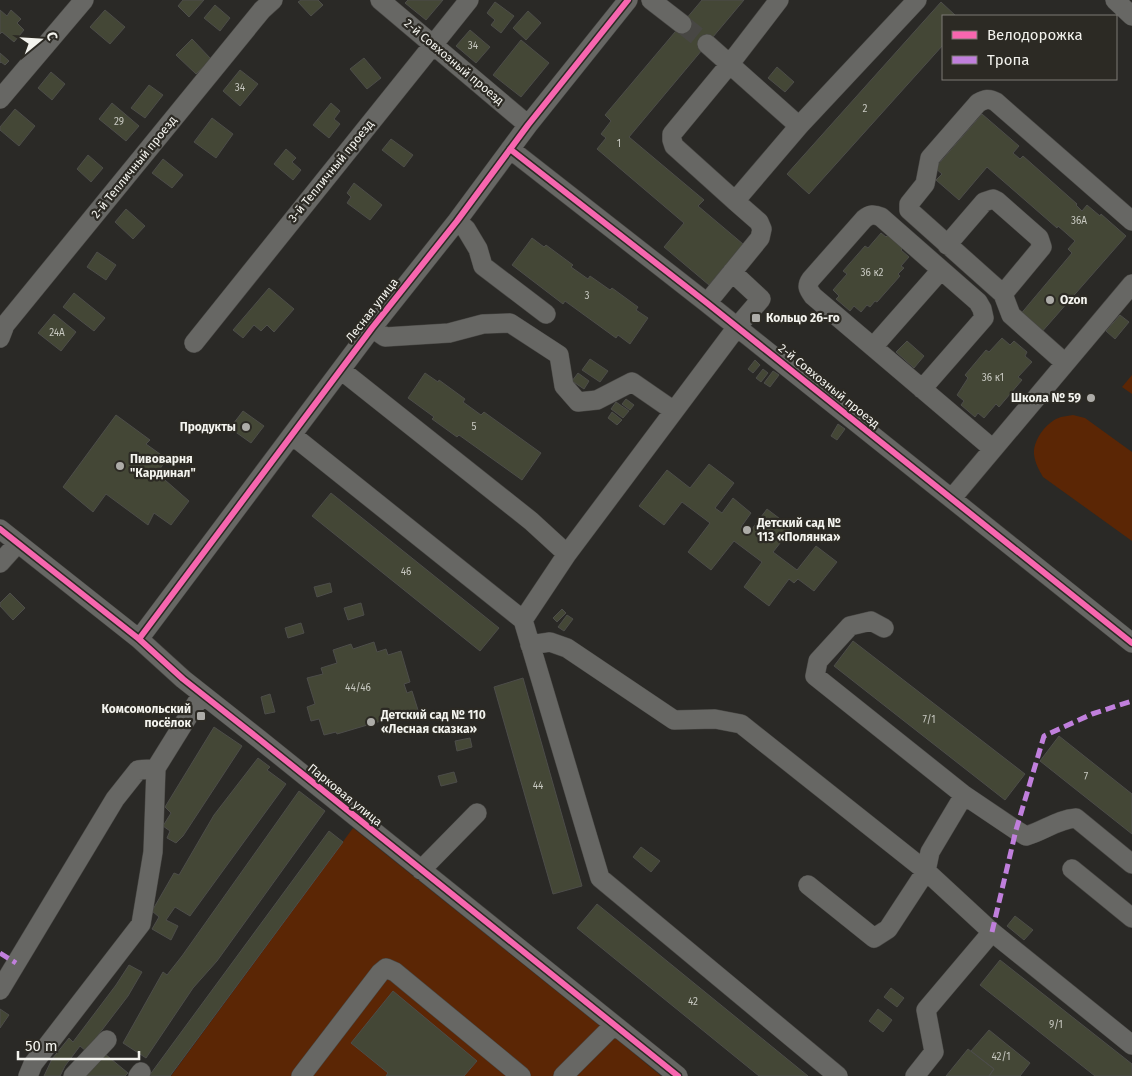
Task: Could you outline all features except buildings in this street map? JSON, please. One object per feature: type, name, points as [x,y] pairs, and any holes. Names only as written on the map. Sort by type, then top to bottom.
[{"type":"street","points":[[0,98],[84,0]]},
{"type":"street","name":"2-й Тепличный проезд","points":[[0,338],[5,325],[262,10],[273,0]]},
{"type":"street","name":"2-й Совхозный проезд","points":[[380,0],[528,125]]},
{"type":"street","name":"3-й Тепличный проезд","points":[[194,343],[469,0]]},
{"type":"street","name":"Лесная улица","points":[[140,639],[372,328],[457,221],[528,125],[628,0]]},
{"type":"street","points":[[651,0],[682,24]]},
{"type":"street","points":[[707,303],[760,238],[762,229],[759,222],[674,146],[672,134],[779,0]]},
{"type":"street","points":[[735,201],[799,126],[917,0]]},
{"type":"street","points":[[1115,0],[1132,16]]},
{"type":"street","points":[[706,44],[799,126]]},
{"type":"street","points":[[1065,363],[1011,315],[1003,294],[909,210],[909,204],[925,184],[930,158],[978,103],[990,98],[1132,221]]},
{"type":"street","name":"2-й Совхозный проезд","points":[[510,149],[707,303],[1132,643]]},
{"type":"street","points":[[947,245],[984,202],[993,199],[996,201],[1038,238],[1042,247],[1003,294]]},
{"type":"street","points":[[922,389],[984,318],[982,309],[978,302],[881,218],[875,214],[869,215],[808,283],[808,290],[813,296],[992,449]]},
{"type":"street","points":[[457,221],[466,229],[478,249],[483,266],[546,314]]},
{"type":"street","points":[[873,347],[941,270]]},
{"type":"street","points":[[523,620],[567,554],[737,327],[761,299],[732,272]]},
{"type":"street","points":[[952,498],[1132,284]]},
{"type":"street","points":[[372,328],[385,337],[449,333],[484,324],[510,323],[559,355],[564,386],[578,402],[597,400],[632,382],[674,411]]},
{"type":"street","points":[[340,370],[531,521],[567,554]]},
{"type":"street","points":[[292,435],[523,620],[600,878],[838,1076]]},
{"type":"street","name":"Парковая улица","points":[[0,529],[140,639],[183,679],[678,1076]]},
{"type":"street","points":[[0,563],[17,544]]},
{"type":"street","points":[[884,628],[871,621],[850,626],[818,661],[815,676],[964,795],[1026,836],[1065,819],[1076,818],[1132,864]]},
{"type":"street","points":[[530,645],[550,642],[567,648],[674,720],[716,719],[741,724],[926,871],[992,932],[1132,1045]]},
{"type":"street","points":[[28,1076],[33,1064],[141,924],[153,852],[156,768],[202,694]]},
{"type":"street","points":[[0,990],[116,799],[138,770],[156,768]]},
{"type":"street","points":[[808,885],[874,938],[888,929],[926,871],[930,852],[964,795]]},
{"type":"street","points":[[420,870],[477,813]]},
{"type":"street","points":[[1072,869],[1132,918]]},
{"type":"street","points":[[914,1076],[934,1052],[926,1010],[992,932]]},
{"type":"street","points":[[301,1076],[380,973],[386,968],[395,972],[521,1076]]},
{"type":"street","points":[[563,1076],[614,1025]]},
{"type":"street","points":[[73,1076],[107,1040]]},
{"type":"shaded area","points":[[1132,375],[1132,394],[1122,387]]},
{"type":"shaded area","points":[[1073,415],[1085,418],[1132,452],[1132,541],[1043,477],[1039,469],[1034,454],[1038,437],[1051,422],[1061,417]]},
{"type":"shaded area","points":[[353,828],[625,1046],[661,1076],[171,1076]]},
{"type":"tunnel","points":[[682,24],[707,44]]},
{"type":"marked path","points":[[992,932],[1016,830],[1044,736],[1092,714],[1132,701]]},
{"type":"marked path","points":[[0,953],[16,963]]},
{"type":"cycle path","points":[[139,639],[372,328],[457,221],[528,125],[628,0]]},
{"type":"cycle path","points":[[510,149],[707,303],[1132,643]]},
{"type":"cycle path","points":[[0,529],[139,639],[183,679],[678,1076]]},
{"type":"place","name":"Ozon","points":[[1050,300]]},
{"type":"place","name":"Кольцо 26-го","points":[[756,318]]},
{"type":"place","name":"Школа № 59","points":[[1091,398]]},
{"type":"place","name":"Продукты","points":[[246,427]]},
{"type":"place","name":"Пивоварня \"Кардинал\"","points":[[120,466]]},
{"type":"place","name":"Детский сад № 113 «Полянка»","points":[[747,530]]},
{"type":"place","name":"Комсомольский посёлок","points":[[201,716]]},
{"type":"place","name":"Детский сад № 110 «Лесная сказка»","points":[[371,722]]}]
